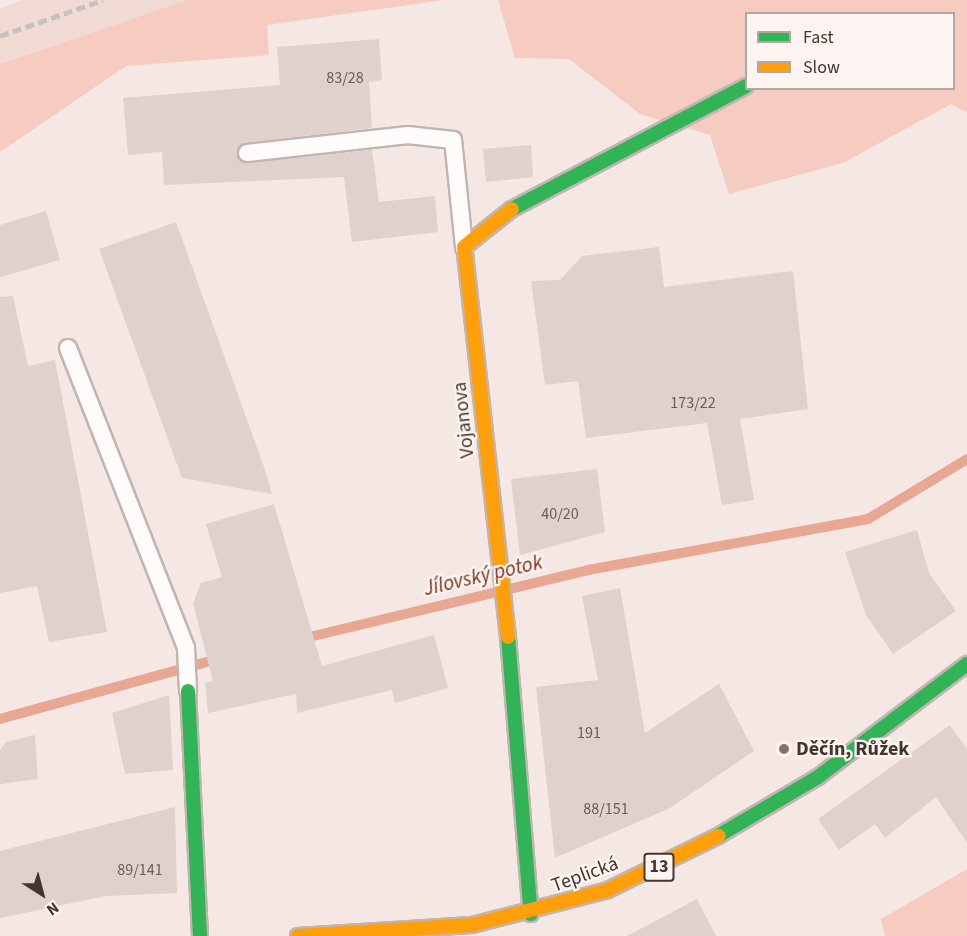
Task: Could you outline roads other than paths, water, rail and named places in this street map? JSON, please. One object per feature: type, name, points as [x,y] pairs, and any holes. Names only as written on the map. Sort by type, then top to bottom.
[{"type":"street","points":[[464,247],[508,211],[745,87]]},
{"type":"street","name":"Vojanova","points":[[464,247],[507,621],[531,914]]},
{"type":"street","name":"Teplická","points":[[298,936],[472,925],[531,914],[608,890],[743,824],[818,777],[967,664]]},
{"type":"street","points":[[188,691],[200,936]]},
{"type":"lane","points":[[248,153],[408,135],[453,140],[464,247]]},
{"type":"lane","points":[[69,348],[186,648],[188,691]]},
{"type":"waterway","name":"Jílovský potok","points":[[301,639],[588,570],[868,519],[967,459]]},
{"type":"waterway","name":"Jílovský potok","points":[[0,719],[221,658]]},
{"type":"railway","points":[[0,36],[103,0]]},
{"type":"place","name":"Děčín, Růžek","points":[[784,749]]}]
